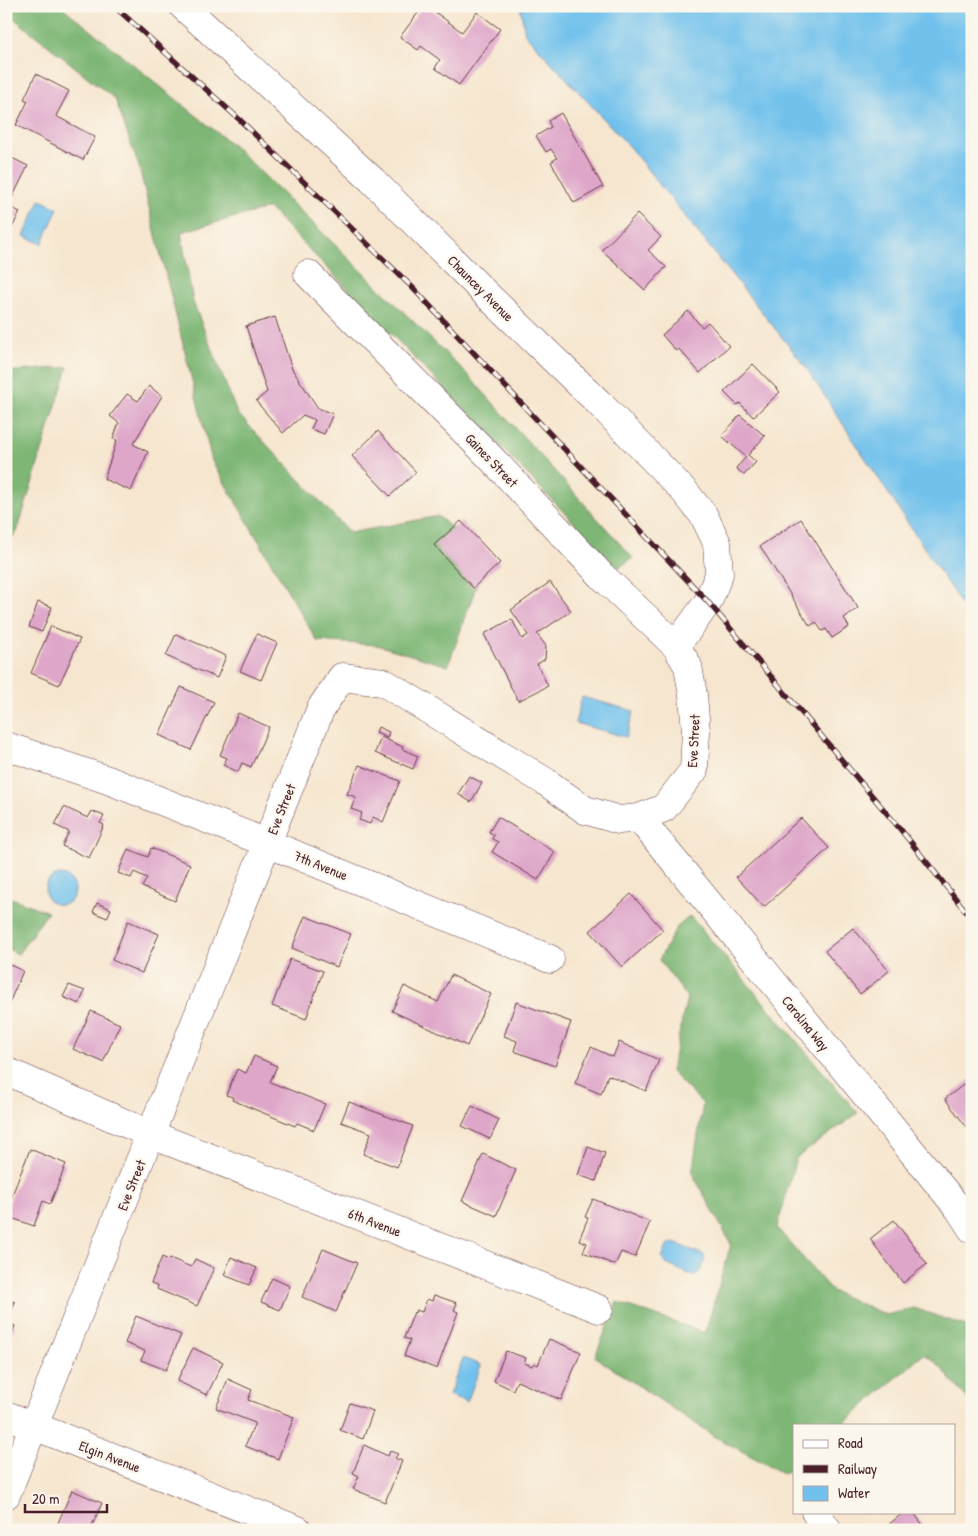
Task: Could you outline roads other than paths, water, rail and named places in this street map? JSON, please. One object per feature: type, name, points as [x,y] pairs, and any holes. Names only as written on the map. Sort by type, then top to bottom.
[{"type":"street","name":"Chauncey Avenue","points":[[183,6],[372,180],[598,402],[685,492],[704,516],[717,543],[718,574],[708,602],[676,646]]},
{"type":"street","name":"Gaines Street","points":[[308,274],[490,457],[602,576],[676,646]]},
{"type":"street","name":"Eve Street","points":[[6,1495],[152,1135],[321,708],[342,677],[383,682],[538,777],[585,810],[619,820],[639,818],[664,808],[694,770],[696,731],[693,695],[688,666],[676,646]]},
{"type":"street","name":"7th Avenue","points":[[6,746],[108,780],[550,959]]},
{"type":"street","name":"Carolina Way","points":[[639,818],[959,1210],[972,1229]]},
{"type":"street","name":"6th Avenue","points":[[6,1071],[152,1135],[599,1309]]},
{"type":"street","name":"Elgin Avenue","points":[[6,1415],[298,1530]]},
{"type":"street","points":[[816,1514],[828,1530]]},
{"type":"water","points":[[520,6],[972,6],[972,621],[805,366],[627,144],[525,34]]},
{"type":"water","points":[[40,200],[58,208],[42,244],[24,236]]},
{"type":"water","points":[[582,697],[634,711],[626,737],[575,723]]},
{"type":"water","points":[[60,875],[71,879],[75,890],[71,901],[60,905],[49,901],[45,890],[49,879]]},
{"type":"water","points":[[674,1243],[704,1255],[702,1267],[694,1276],[666,1264],[662,1258],[668,1244]]},
{"type":"water","points":[[463,1358],[481,1365],[467,1402],[449,1395]]},
{"type":"railway","points":[[114,6],[240,120],[412,287],[708,602],[901,830],[972,919]]}]
